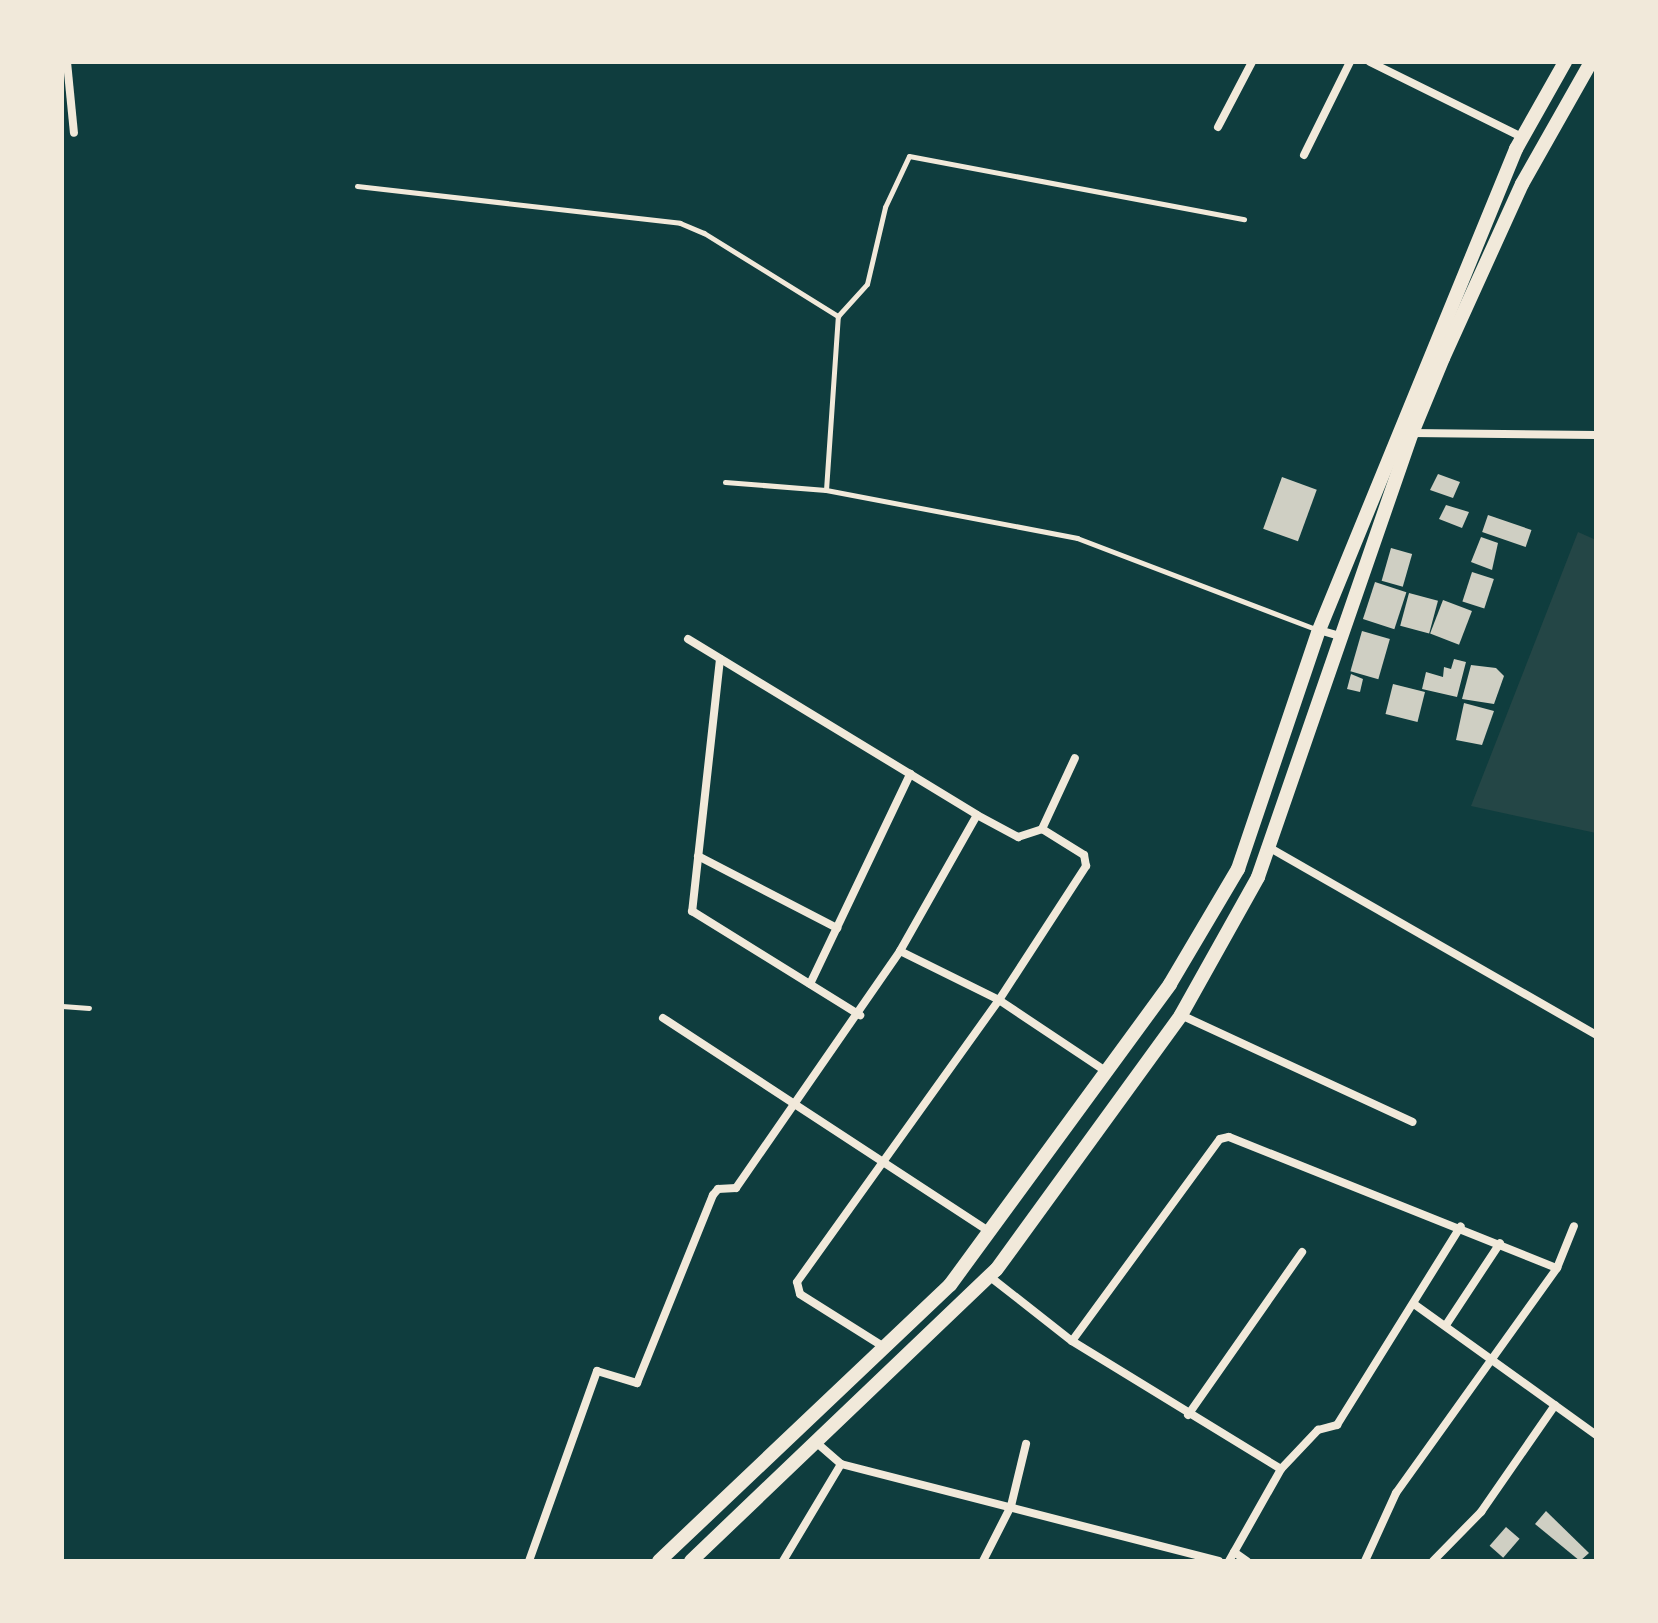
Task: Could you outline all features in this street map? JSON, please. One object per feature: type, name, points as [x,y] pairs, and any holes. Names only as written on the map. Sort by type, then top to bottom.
[{"type":"street","points":[[67,62],[74,133]]},
{"type":"street","points":[[1218,127],[1252,62]]},
{"type":"street","points":[[1304,155],[1350,62]]},
{"type":"street","points":[[1370,62],[1522,137]]},
{"type":"street","points":[[659,1561],[950,1285],[1170,984],[1238,869],[1319,630],[1522,137],[1565,62]]},
{"type":"street","points":[[691,1561],[989,1276],[1181,1015],[1242,909],[1270,848],[1340,636],[1412,433],[1522,184],[1591,62]]},
{"type":"street","points":[[1412,433],[1596,435]]},
{"type":"street","points":[[1319,630],[1340,636]]},
{"type":"street","points":[[688,639],[1018,837],[1042,829],[1075,758]]},
{"type":"street","points":[[720,659],[692,911],[860,1015]]},
{"type":"street","points":[[810,984],[910,774]]},
{"type":"street","points":[[529,1561],[597,1371],[637,1383],[713,1195],[718,1189],[736,1188],[860,1015],[977,815]]},
{"type":"street","points":[[884,1347],[796,1286],[882,1160],[999,1000],[1086,866],[1084,855],[1042,829]]},
{"type":"street","points":[[1270,848],[1596,1035]]},
{"type":"street","points":[[698,856],[837,928]]},
{"type":"street","points":[[900,951],[999,1000],[1107,1072]]},
{"type":"street","points":[[1181,1015],[1413,1122]]},
{"type":"street","points":[[663,1018],[990,1232]]},
{"type":"street","points":[[1072,1341],[1220,1139],[1237,1138],[1461,1226],[1557,1268]]},
{"type":"street","points":[[1229,1561],[1281,1469],[1318,1430],[1337,1425],[1461,1226]]},
{"type":"street","points":[[1365,1561],[1396,1493],[1557,1268],[1574,1226]]},
{"type":"street","points":[[1446,1325],[1500,1243]]},
{"type":"street","points":[[1188,1415],[1302,1252]]},
{"type":"street","points":[[989,1276],[1072,1341],[1188,1415],[1281,1469]]},
{"type":"street","points":[[1414,1304],[1492,1356],[1596,1434]]},
{"type":"street","points":[[1433,1561],[1481,1512],[1555,1405]]},
{"type":"street","points":[[815,1441],[841,1464],[1219,1561]]},
{"type":"street","points":[[983,1561],[1011,1506],[1026,1444]]},
{"type":"street","points":[[783,1561],[841,1464]]},
{"type":"street","points":[[1234,1552],[1247,1561]]},
{"type":"lane","points":[[826,490],[838,316],[867,284],[885,207],[909,156],[1244,219]]},
{"type":"lane","points":[[357,186],[680,223],[704,233],[838,316]]},
{"type":"lane","points":[[725,482],[826,490],[1077,538],[1319,630]]},
{"type":"lane","points":[[62,1006],[89,1008]]},
{"type":"shaded area","points":[[1578,532],[1596,540],[1596,833],[1471,806]]},
{"type":"building","points":[[1438,474],[1460,482],[1453,498],[1430,490]]},
{"type":"building","points":[[1282,477],[1317,490],[1298,541],[1263,529]]},
{"type":"building","points":[[1446,505],[1469,512],[1462,528],[1439,519]]},
{"type":"building","points":[[1488,515],[1531,530],[1526,547],[1482,532]]},
{"type":"building","points":[[1481,537],[1498,543],[1492,570],[1471,562]]},
{"type":"building","points":[[1391,548],[1412,554],[1403,587],[1382,581]]},
{"type":"building","points":[[1472,572],[1494,579],[1484,609],[1462,601]]},
{"type":"building","points":[[1375,582],[1406,592],[1394,629],[1363,619]]},
{"type":"building","points":[[1409,593],[1438,601],[1429,634],[1400,626]]},
{"type":"building","points":[[1443,600],[1472,611],[1459,645],[1430,634]]},
{"type":"building","points":[[1362,631],[1390,639],[1378,679],[1350,671]]},
{"type":"building","points":[[1454,659],[1466,662],[1457,697],[1422,689],[1426,672],[1443,677],[1444,667],[1451,669]]},
{"type":"building","points":[[1471,665],[1496,668],[1504,676],[1494,704],[1462,699]]},
{"type":"building","points":[[1351,674],[1363,679],[1360,692],[1347,689]]},
{"type":"building","points":[[1393,684],[1425,692],[1418,722],[1386,714]]},
{"type":"building","points":[[1464,703],[1494,711],[1482,745],[1456,740]]},
{"type":"building","points":[[1546,1511],[1589,1553],[1580,1561],[1535,1524]]},
{"type":"building","points":[[1506,1527],[1520,1539],[1503,1558],[1490,1546]]}]
